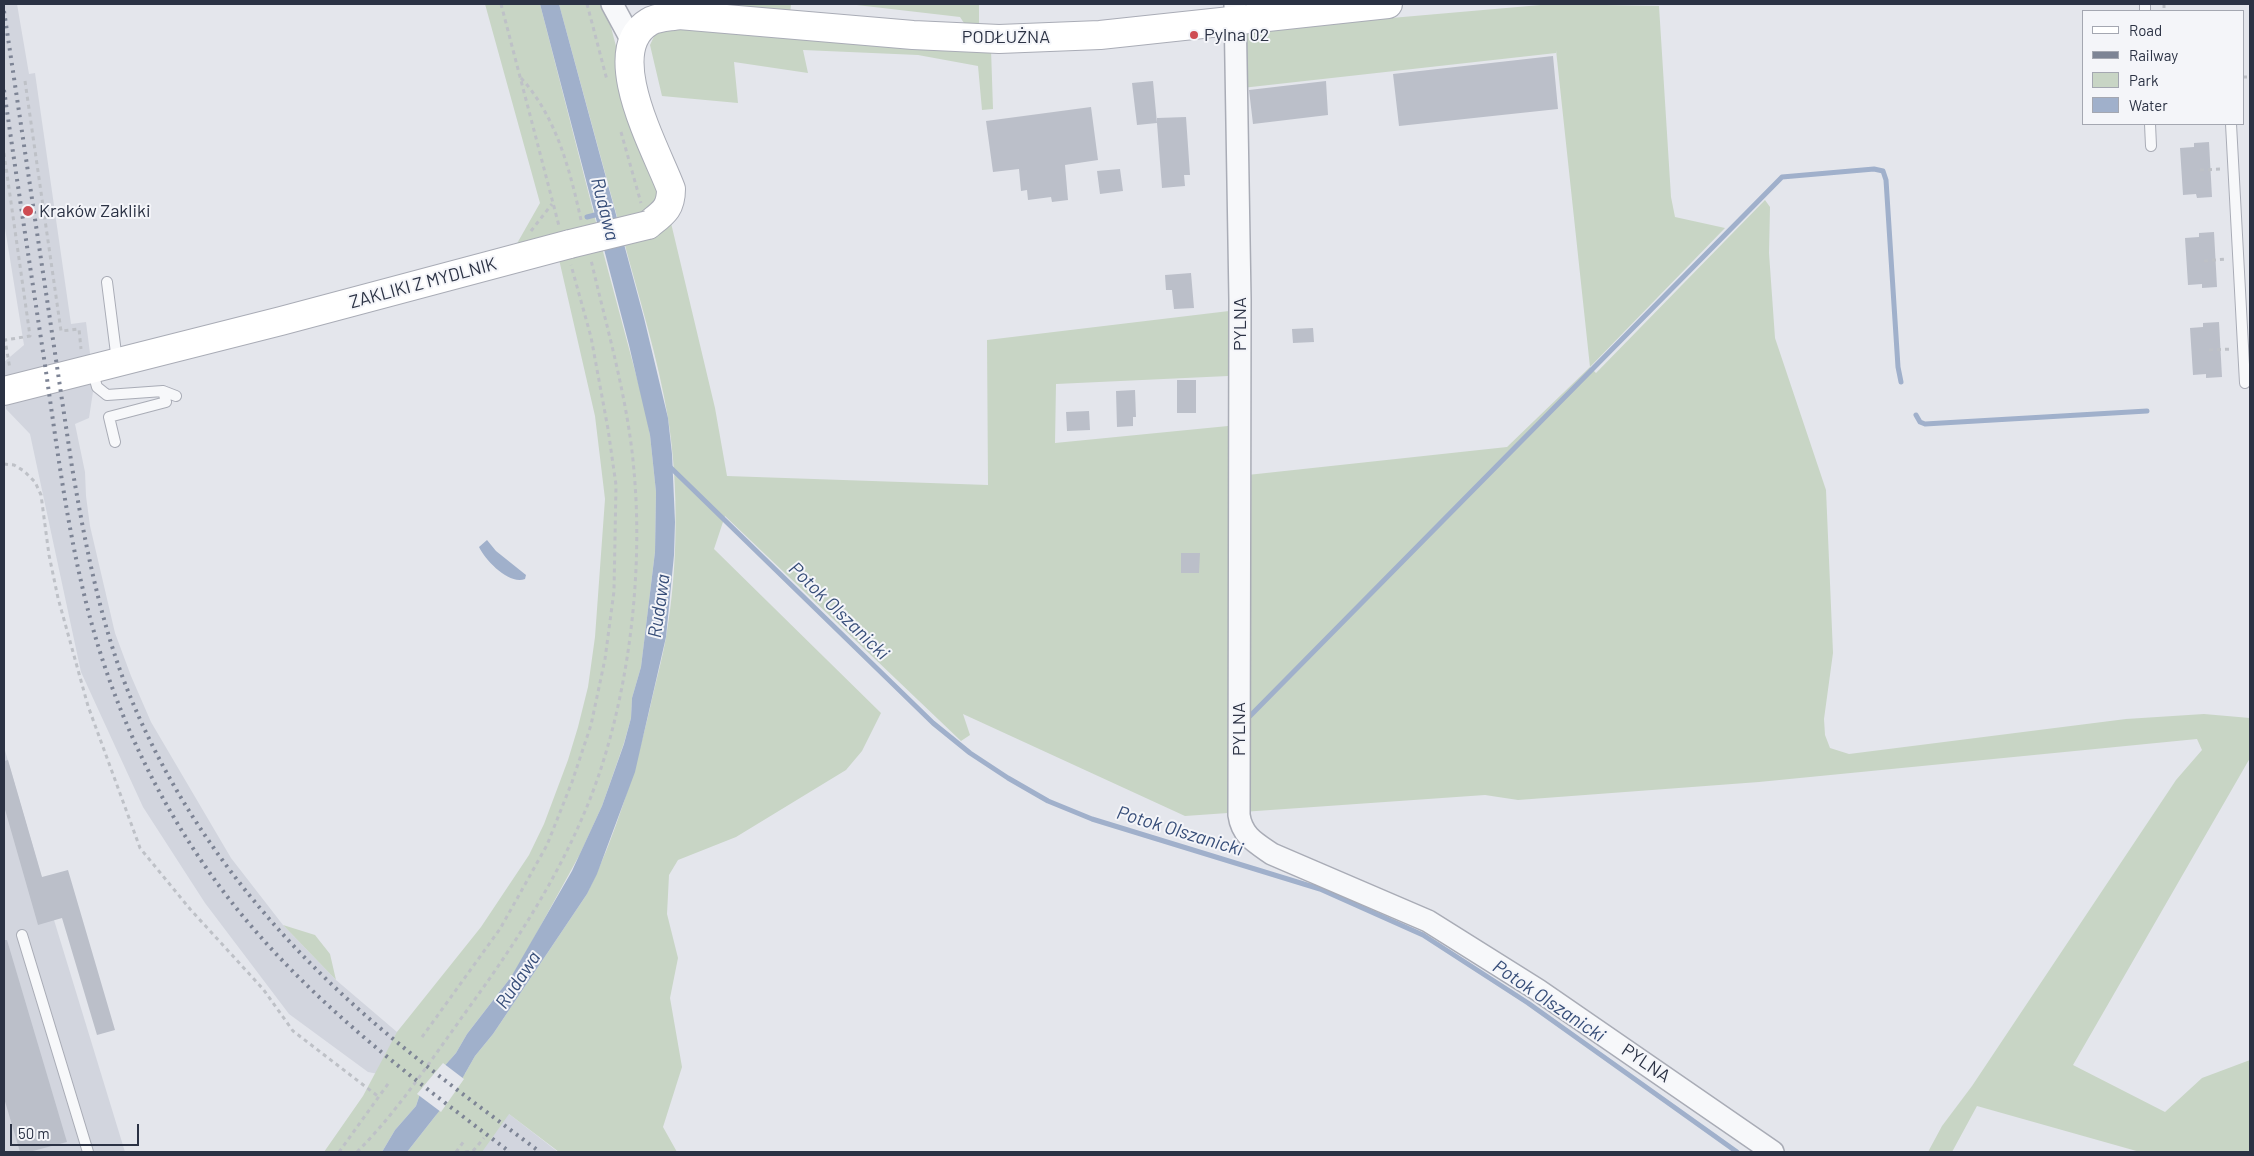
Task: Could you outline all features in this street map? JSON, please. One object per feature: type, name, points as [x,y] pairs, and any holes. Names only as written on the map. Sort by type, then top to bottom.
[{"type":"street","points":[[612,4],[632,41]]},
{"type":"street","name":"PODŁUŻNA","points":[[632,41],[650,21],[679,15],[913,35],[999,39],[1100,35],[1235,12],[1388,4]]},
{"type":"street","name":"PYLNA","points":[[1235,12],[1240,316],[1239,815],[1241,827],[1255,843],[1272,854],[1428,921],[1538,990],[1773,1152]]},
{"type":"street","name":"ZAKLIKI Z MYDLNIK","points":[[7,384],[97,361],[281,321],[577,242],[648,225],[661,215],[671,203],[671,189],[637,109],[630,69],[632,41]]},
{"type":"lane","points":[[2150,125],[2151,146]]},
{"type":"lane","points":[[2231,125],[2245,383]]},
{"type":"lane","points":[[107,282],[97,361],[97,387],[107,395],[163,391],[176,396]]},
{"type":"lane","points":[[115,442],[109,417],[166,402],[163,391]]},
{"type":"lane","points":[[22,935],[88,1152]]},
{"type":"path","points":[[357,1152],[397,1107],[505,958],[530,919],[584,815],[615,716],[627,659],[635,598],[634,472],[628,423],[606,320],[577,242],[552,204],[501,4]]},
{"type":"path","points":[[422,1037],[500,928],[547,845],[572,782],[591,725],[605,659],[614,592],[616,485],[608,428],[591,338],[568,166],[555,133],[536,94],[521,78]]},
{"type":"path","points":[[24,81],[61,331],[78,329],[97,361]]},
{"type":"path","points":[[4,153],[30,336],[5,340],[7,384]]},
{"type":"path","points":[[2200,170],[2233,168]]},
{"type":"path","points":[[2204,260],[2238,259]]},
{"type":"path","points":[[2209,350],[2243,349]]},
{"type":"path","points":[[4,464],[14,465],[24,471],[35,482],[41,495],[49,555],[58,598],[88,706],[140,848],[190,909],[263,989],[293,1031],[379,1097]]},
{"type":"path","points":[[339,1152],[390,1080]]},
{"type":"path","points":[[465,1152],[473,1151],[484,1138]]},
{"type":"path","points":[[456,1152],[464,1141]]},
{"type":"shaded area","points":[[4,4],[17,4],[29,74],[35,73],[71,324],[86,322],[94,385],[89,418],[75,424],[85,472],[90,526],[115,633],[151,722],[231,858],[283,925],[336,980],[397,1032],[407,1020],[509,1114],[558,1152],[474,1152],[399,1078],[368,1072],[289,1014],[205,903],[143,807],[81,672],[30,434],[6,409],[4,362],[24,345],[4,222]]},
{"type":"shaded area","points":[[4,747],[54,920],[125,1152],[4,1152]]},
{"type":"green space","points":[[485,4],[540,4],[598,230],[515,247],[540,203]]},
{"type":"green space","points":[[559,4],[605,4],[637,127],[657,188],[658,200],[653,210],[619,224]]},
{"type":"green space","points":[[650,4],[791,4],[790,15]]},
{"type":"green space","points":[[848,4],[979,4],[979,23],[964,23],[960,17]]},
{"type":"green space","points":[[1552,4],[1659,6],[1671,197],[1675,217],[1725,228],[1590,367],[1556,50],[1556,53],[1242,88],[1242,31]]},
{"type":"green space","points":[[728,27],[991,49],[993,109],[982,110],[978,66],[918,55],[803,50],[808,73],[734,62],[738,103],[662,96],[650,45],[657,30]]},
{"type":"green space","points":[[1765,200],[1770,207],[1769,253],[1775,338],[1826,490],[1833,653],[1824,719],[1825,735],[1830,748],[1849,754],[2126,719],[2204,714],[2250,718],[2250,758],[2073,1065],[2165,1112],[2202,1078],[2250,1060],[2250,1152],[2140,1152],[1977,1106],[1952,1152],[1928,1152],[1942,1126],[1972,1086],[2176,780],[2202,750],[2197,739],[1759,782],[1518,800],[1485,795],[1185,816],[963,714],[970,735],[961,741],[725,516],[714,549],[881,713],[862,751],[846,770],[736,837],[678,860],[669,875],[667,914],[678,958],[670,998],[682,1067],[663,1127],[677,1152],[559,1152],[509,1114],[482,1152],[407,1152],[455,1091],[475,1056],[493,1034],[587,894],[616,826],[644,732],[666,637],[670,611],[676,528],[674,472],[672,444],[659,373],[623,238],[671,223],[715,408],[727,476],[988,485],[987,340],[1229,311],[1228,376],[1056,384],[1055,443],[1228,426],[1229,477],[1507,447],[1590,367],[1596,373]]},
{"type":"green space","points":[[601,244],[646,412],[656,492],[655,552],[641,667],[632,698],[631,718],[624,743],[602,806],[580,854],[511,977],[467,1034],[456,1053],[420,1094],[416,1106],[395,1130],[382,1152],[324,1152],[363,1096],[397,1032],[481,927],[529,855],[544,824],[568,760],[588,687],[595,637],[605,499],[595,416],[558,255]]},
{"type":"green space","points":[[283,925],[315,935],[330,954],[336,980]]},
{"type":"water","name":"Rudawa","points":[[540,4],[559,4],[644,318],[668,418],[672,454],[675,522],[674,555],[666,637],[635,772],[597,874],[587,894],[493,1034],[475,1056],[455,1091],[407,1152],[382,1152],[395,1130],[416,1106],[420,1094],[456,1053],[467,1034],[511,977],[572,871],[602,806],[624,744],[631,718],[632,698],[641,667],[655,552],[656,492],[650,435],[629,345]]},
{"type":"water","points":[[487,540],[496,551],[526,575],[525,579],[512,578],[492,565],[479,547]]},
{"type":"pier","points":[[443,1063],[464,1079],[441,1112],[417,1094]]},
{"type":"building","points":[[1553,56],[1558,109],[1399,126],[1393,74]]},
{"type":"building","points":[[1153,81],[1157,123],[1137,125],[1132,83]]},
{"type":"building","points":[[1326,81],[1328,115],[1253,124],[1249,90]]},
{"type":"building","points":[[1091,107],[1098,160],[1065,165],[1068,200],[1052,202],[1051,197],[1028,200],[1027,190],[1021,191],[1019,169],[993,172],[986,121]]},
{"type":"building","points":[[1186,117],[1190,175],[1184,175],[1185,186],[1162,188],[1157,118]]},
{"type":"building","points":[[2209,142],[2212,197],[2197,198],[2196,194],[2183,195],[2180,148],[2194,147],[2194,143]]},
{"type":"building","points":[[1120,169],[1123,191],[1100,194],[1097,171]]},
{"type":"building","points":[[2214,232],[2217,287],[2202,288],[2202,284],[2188,285],[2185,238],[2199,237],[2199,233]]},
{"type":"building","points":[[1191,273],[1194,308],[1174,309],[1172,290],[1166,290],[1165,275]]},
{"type":"building","points":[[2219,322],[2222,377],[2206,378],[2206,374],[2193,375],[2190,328],[2203,327],[2203,323]]},
{"type":"building","points":[[1313,328],[1314,342],[1293,343],[1292,329]]},
{"type":"building","points":[[1177,380],[1196,380],[1196,413],[1177,413]]},
{"type":"building","points":[[1135,390],[1136,417],[1133,417],[1133,426],[1117,427],[1116,391]]},
{"type":"building","points":[[1089,411],[1090,430],[1067,431],[1066,412]]},
{"type":"building","points":[[1181,553],[1200,553],[1199,573],[1181,573]]},
{"type":"building","points":[[8,760],[42,877],[68,870],[115,1030],[97,1035],[62,918],[38,925],[4,806],[4,761]]},
{"type":"building","points":[[4,940],[7,940],[67,1142],[29,1152],[20,1152],[4,1098]]},
{"type":"waterway","points":[[1250,716],[1782,177],[1874,169],[1883,171],[1886,180],[1898,367],[1901,382]]},
{"type":"waterway","name":"Rudawa","points":[[587,217],[599,214]]},
{"type":"waterway","points":[[1916,415],[1920,422],[1925,424],[2147,411]]},
{"type":"waterway","name":"Potok Olszanicki","points":[[668,465],[933,723],[970,753],[1008,778],[1048,801],[1092,819],[1320,889],[1423,935],[1528,1003],[1737,1152]]},
{"type":"railway","points":[[4,11],[81,519],[112,648],[143,726],[168,776],[198,824],[230,870],[265,914],[303,956],[343,996],[386,1033],[443,1079],[540,1152]]},
{"type":"railway","points":[[4,90],[71,533],[94,632],[128,728],[158,789],[193,848],[243,916],[277,955],[313,991],[389,1058],[510,1152]]},
{"type":"place","name":"Pylna 02","points":[[1194,35]]},
{"type":"place","name":"Kraków Zakliki","points":[[28,211]]}]
